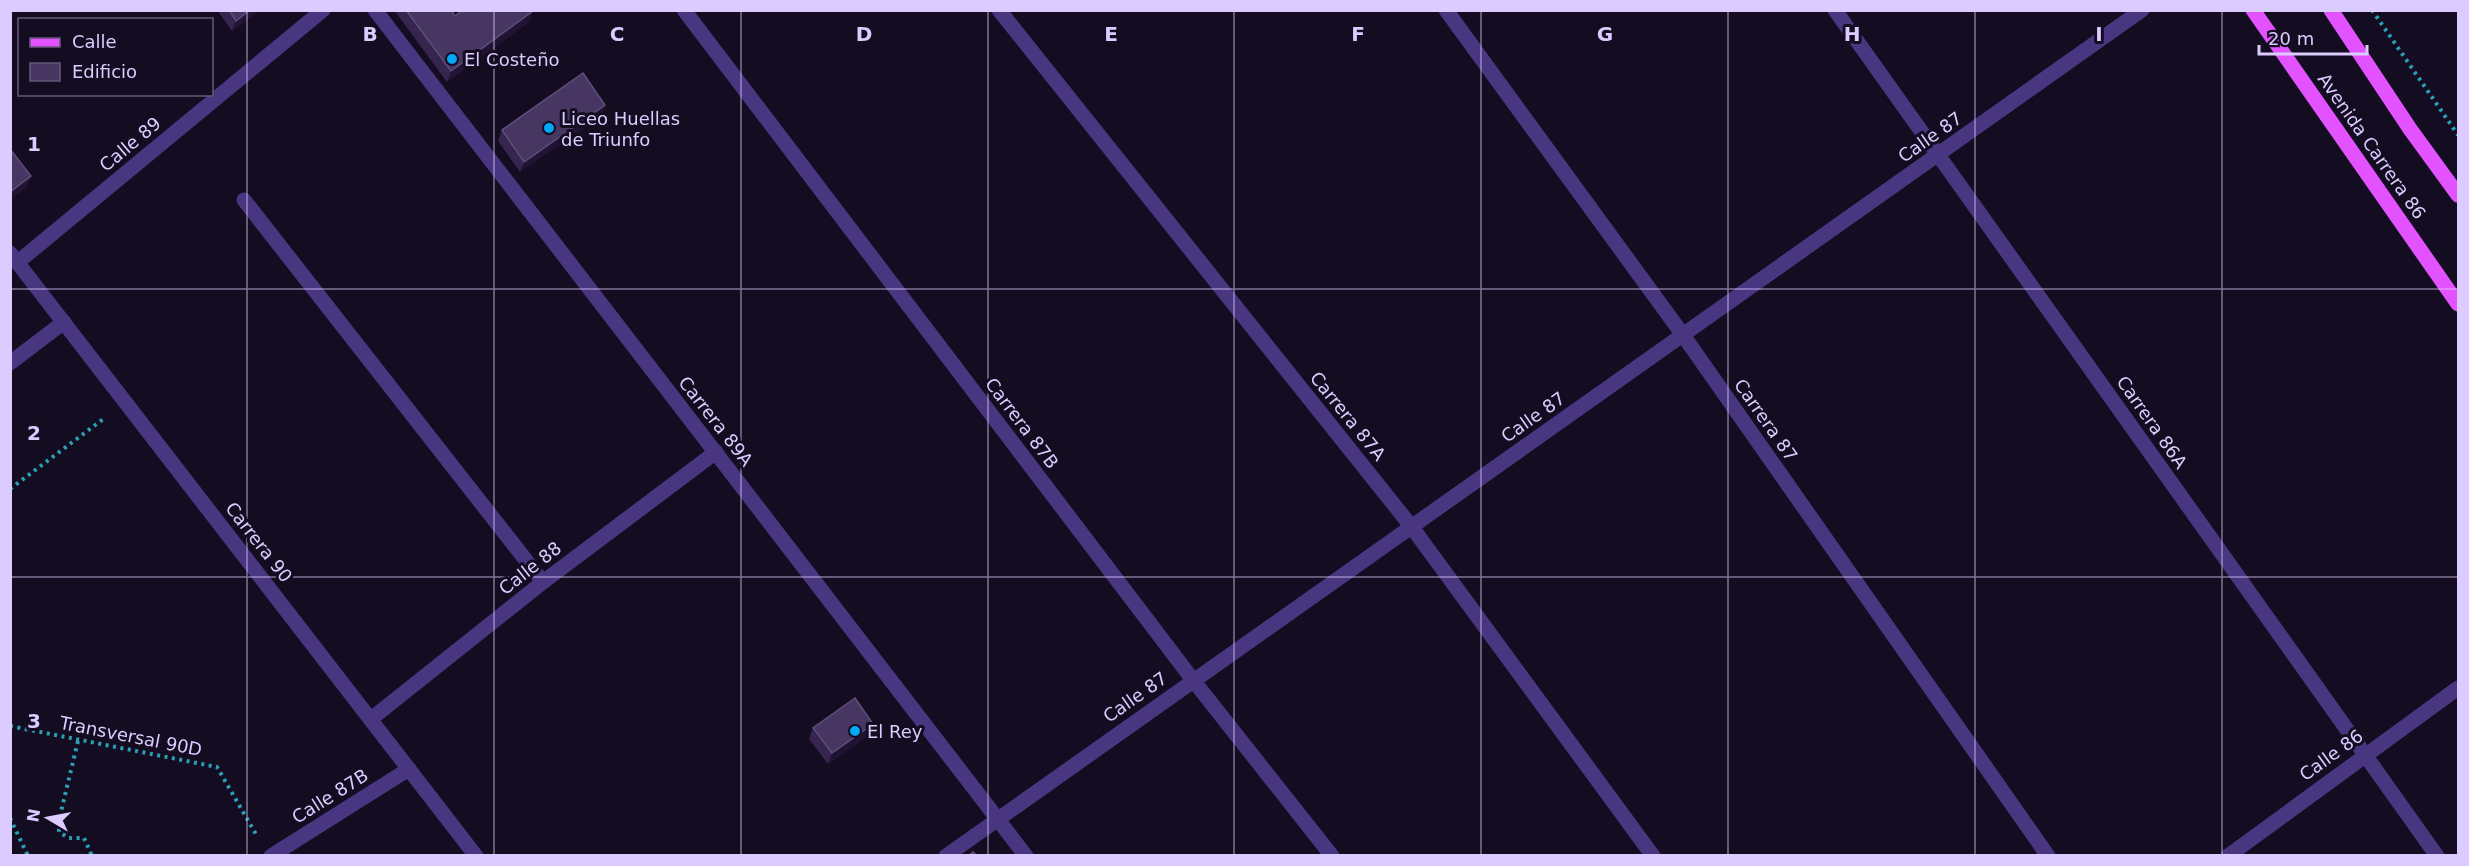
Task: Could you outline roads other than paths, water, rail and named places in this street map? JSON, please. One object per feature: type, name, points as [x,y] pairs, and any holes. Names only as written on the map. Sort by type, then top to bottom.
[{"type":"main road","name":"Avenida Carrera 86","points":[[2253,10],[2458,303]]},
{"type":"main road","points":[[2331,10],[2410,129],[2458,195]]},
{"type":"street","name":"Calle 89","points":[[14,257],[323,10]]},
{"type":"street","name":"Carrera 89A","points":[[375,10],[1026,855]]},
{"type":"street","name":"Carrera 87B","points":[[684,10],[1193,680],[1332,855]]},
{"type":"street","name":"Carrera 87A","points":[[999,10],[1411,526],[1653,855]]},
{"type":"street","name":"Carrera 87","points":[[1446,10],[1683,335],[2048,855]]},
{"type":"street","name":"Carrera 86A","points":[[1835,10],[2437,855]]},
{"type":"street","name":"Calle 87","points":[[946,855],[2142,10]]},
{"type":"street","points":[[244,200],[543,582]]},
{"type":"street","name":"Carrera 90","points":[[14,257],[476,855]]},
{"type":"street","points":[[10,363],[64,322]]},
{"type":"street","name":"Calle 88","points":[[371,719],[543,582],[716,452]]},
{"type":"street","name":"Calle 86","points":[[2228,855],[2458,687]]},
{"type":"street","name":"Calle 87B","points":[[267,850],[409,769]]},
{"type":"place","name":"El Costeño","points":[[452,59]]},
{"type":"place","name":"Liceo Huellas de Triunfo","points":[[549,128]]},
{"type":"place","name":"El Rey","points":[[855,731]]}]
